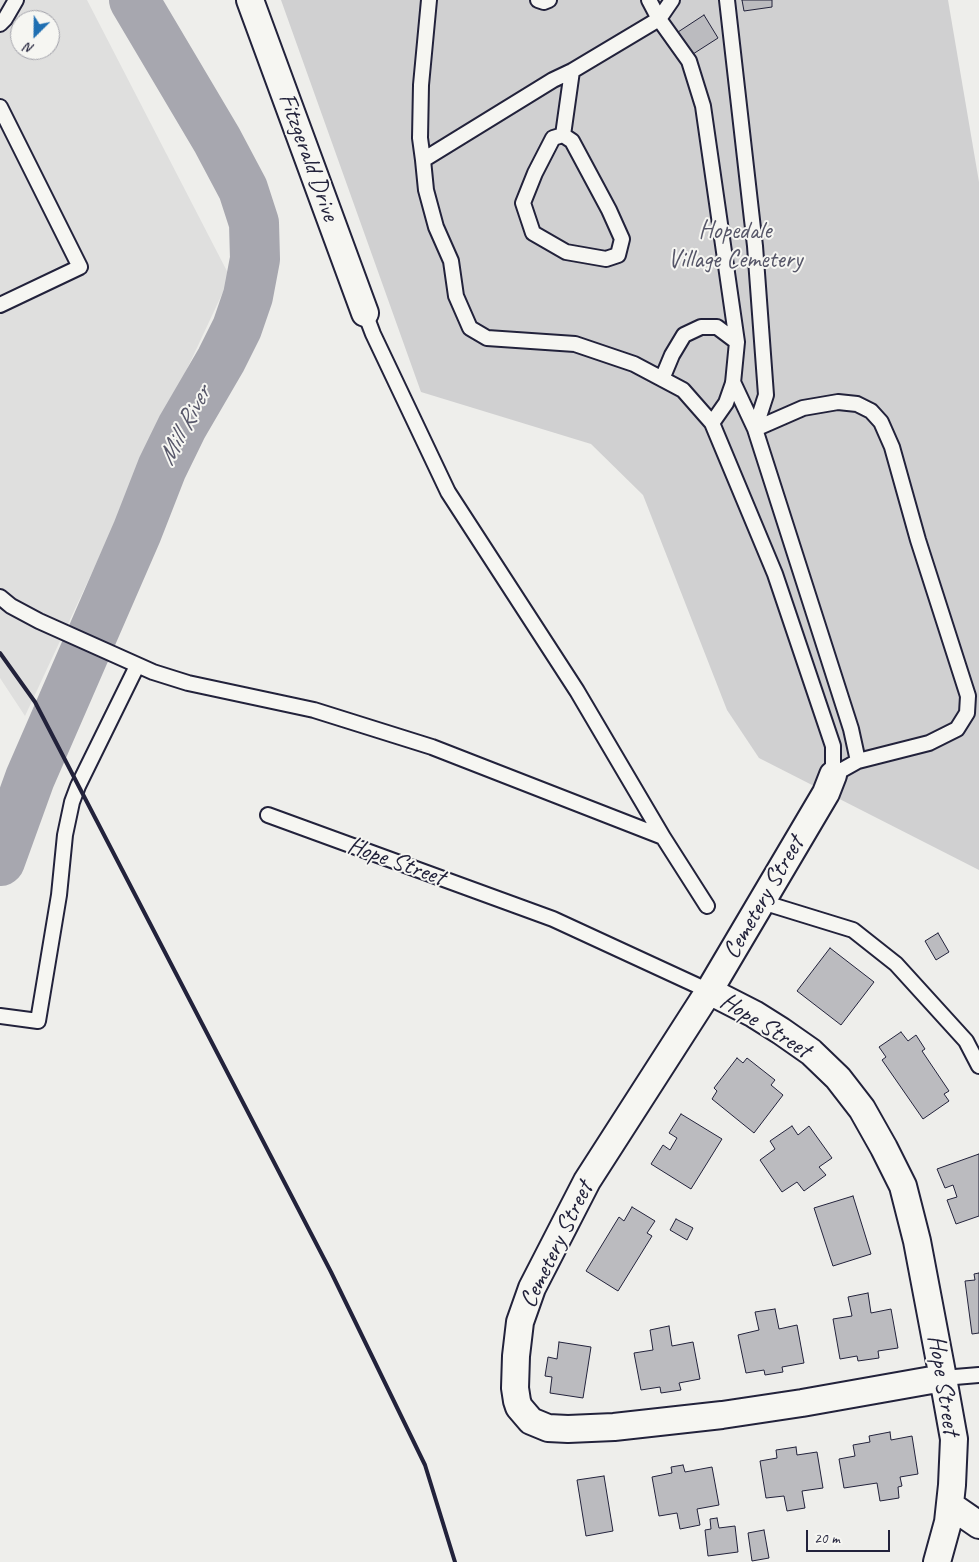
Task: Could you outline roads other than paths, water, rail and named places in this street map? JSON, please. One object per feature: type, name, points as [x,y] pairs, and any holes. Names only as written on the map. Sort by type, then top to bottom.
[{"type":"street","name":"Fitzgerald Drive","points":[[250,0],[365,313]]},
{"type":"street","name":"Cemetery Street","points":[[833,775],[826,793],[709,991],[587,1182],[532,1288],[520,1322],[515,1388],[518,1407],[531,1421],[548,1428],[614,1427],[722,1415],[944,1378]]},
{"type":"street","name":"Hope Street","points":[[709,991],[754,1014],[810,1052],[838,1078],[862,1109],[903,1186],[917,1241],[954,1439],[948,1522],[937,1562]]},
{"type":"street","points":[[950,1506],[979,1525]]},
{"type":"lane","points":[[0,24],[16,0]]},
{"type":"lane","points":[[429,0],[421,85],[420,138],[426,190],[436,227],[450,262],[456,296],[470,328],[486,338],[576,344],[634,364],[683,390],[712,423],[775,574],[833,746],[833,775],[858,761],[929,743],[956,729],[967,713],[968,696],[918,540],[892,447],[881,422],[871,412],[857,404],[838,402],[803,408],[755,429]]},
{"type":"lane","points":[[538,0],[544,2],[549,0]]},
{"type":"lane","points":[[649,0],[659,18],[689,61],[703,106],[736,342],[733,382],[726,402],[712,423]]},
{"type":"lane","points":[[423,160],[553,80],[572,72],[659,18],[672,0]]},
{"type":"lane","points":[[727,0],[756,246],[766,394],[755,429]]},
{"type":"lane","points":[[564,134],[572,72]]},
{"type":"lane","points":[[0,108],[80,267],[0,305]]},
{"type":"lane","points":[[564,134],[572,141],[609,210],[622,239],[618,255],[606,259],[566,252],[534,234],[523,203],[535,173],[553,138],[564,134]]},
{"type":"lane","points":[[365,313],[373,334],[448,492],[577,691],[663,837],[707,906]]},
{"type":"lane","points":[[662,379],[672,355],[684,335],[701,327],[717,327],[736,342]]},
{"type":"lane","points":[[733,382],[755,429],[846,711],[858,761]]},
{"type":"lane","points":[[0,597],[24,614],[132,664],[188,683],[314,710],[432,747],[663,837]]},
{"type":"lane","points":[[0,1016],[38,1021],[59,895],[65,834],[70,810],[78,786],[132,664]]},
{"type":"lane","name":"Hope Street","points":[[268,815],[553,919],[709,991]]},
{"type":"lane","points":[[762,902],[853,930],[896,964],[966,1041],[979,1066]]},
{"type":"lane","points":[[944,1378],[979,1375]]},
{"type":"waterway","name":"Mill River","points":[[0,861],[30,778],[137,532],[162,468],[182,427],[221,360],[237,328],[248,296],[255,259],[254,223],[243,189],[217,140],[134,0]]},
{"type":"railway","points":[[0,653],[35,702],[331,1272],[425,1465],[455,1562]]},
{"type":"park label","name":"Hopedale Village Cemetery","points":[[735,246]]}]
